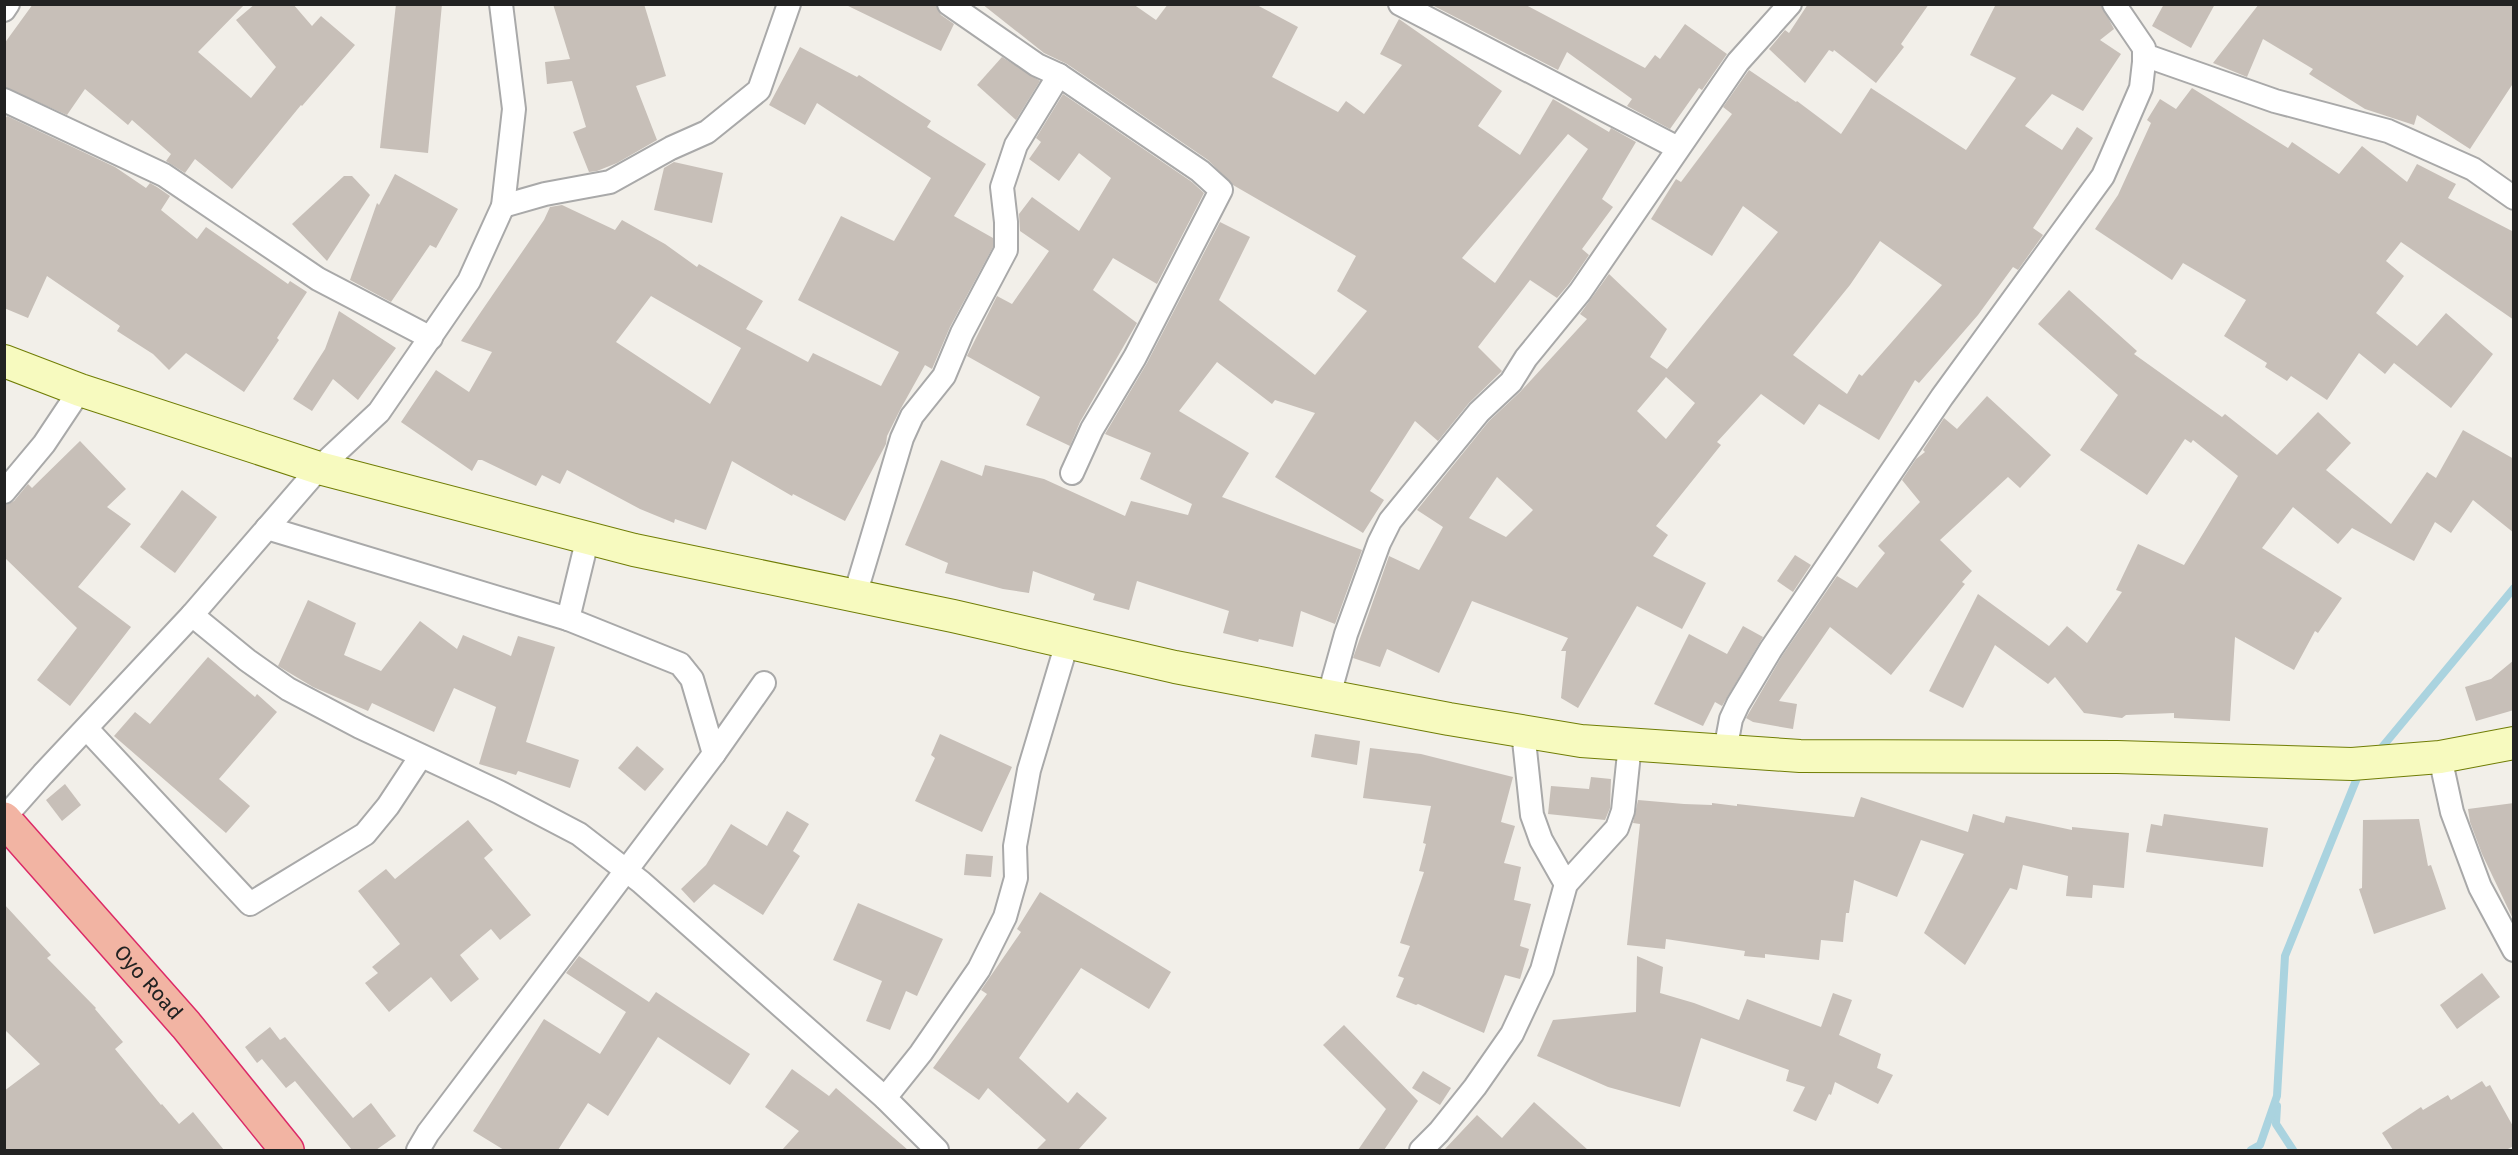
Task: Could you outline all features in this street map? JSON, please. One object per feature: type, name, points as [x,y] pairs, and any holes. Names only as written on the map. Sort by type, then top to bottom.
[{"type":"highway","name":"Oyo Road","points":[[4,818],[186,1025],[287,1150]]},
{"type":"main road","points":[[4,361],[80,390],[319,468],[634,550],[1175,667],[1581,741],[1800,756],[2117,757],[2352,764],[2440,757],[2514,743]]},
{"type":"street","points":[[4,10],[8,4]]},
{"type":"street","points":[[4,818],[192,615],[319,468],[379,412],[469,281],[503,206],[514,109],[501,4]]},
{"type":"street","points":[[503,206],[545,194],[610,182],[671,148],[707,132],[759,90],[789,4]]},
{"type":"street","points":[[949,4],[1037,65],[1059,75],[1200,171],[1221,190],[1135,357],[1092,429],[1072,473]]},
{"type":"street","points":[[1400,4],[1678,148]]},
{"type":"street","points":[[1329,695],[1346,634],[1379,543],[1390,521],[1479,412],[1511,382],[1526,358],[1580,292],[1738,62],[1790,4]]},
{"type":"street","points":[[1725,751],[1731,719],[1771,649],[1942,397],[2103,176],[2141,88],[2144,55],[2144,48],[2114,4]]},
{"type":"street","points":[[2144,55],[2275,101],[2388,131],[2473,169],[2514,198]]},
{"type":"street","points":[[855,596],[902,438],[912,416],[944,376],[962,333],[1006,250],[1002,187],[1016,145],[1059,75]]},
{"type":"street","points":[[4,100],[164,175],[318,279],[431,338]]},
{"type":"street","points":[[4,492],[44,444],[80,390]]},
{"type":"street","points":[[267,528],[568,619],[680,664],[693,679],[714,754]]},
{"type":"street","points":[[568,619],[588,537]]},
{"type":"street","points":[[192,615],[247,660],[288,689],[360,727],[500,792],[579,834],[626,870],[885,1098],[937,1150]]},
{"type":"street","points":[[885,1098],[979,969],[1005,917],[1016,878],[1015,846],[1029,770],[1067,643]]},
{"type":"street","points":[[429,1145],[626,870],[714,754],[764,683]]},
{"type":"street","points":[[87,729],[250,904],[365,834],[388,806],[422,756]]},
{"type":"street","points":[[1522,731],[1532,815],[1541,840],[1566,884]]},
{"type":"street","points":[[1421,1150],[1439,1132],[1475,1087],[1512,1034],[1542,970],[1566,884],[1617,828],[1623,811],[1630,744]]},
{"type":"street","points":[[2440,757],[2451,812],[2480,886],[2514,950]]},
{"type":"building","points":[[33,4],[245,4],[198,52],[251,98],[276,67],[236,20],[255,4],[293,4],[312,26],[321,16],[355,45],[301,105],[232,189],[195,159],[185,173],[166,161],[171,154],[132,120],[128,125],[85,89],[67,115],[4,87],[4,44]]},
{"type":"building","points":[[396,4],[442,4],[428,153],[380,148]]},
{"type":"building","points":[[553,4],[644,4],[666,76],[636,86],[657,140],[617,163],[597,171],[589,172],[573,132],[586,127],[572,81],[547,84],[545,62],[570,59]]},
{"type":"building","points":[[844,4],[936,4],[941,15],[954,24],[941,51]]},
{"type":"building","points":[[982,4],[1133,4],[1156,20],[1168,4],[1255,4],[1298,27],[1272,77],[1338,112],[1346,101],[1364,114],[1402,65],[1380,54],[1399,19],[1502,91],[1478,126],[1520,155],[1553,99],[1609,132],[1611,128],[1636,142],[1602,199],[1613,207],[1582,249],[1589,255],[1569,284],[1557,298],[1530,280],[1478,347],[1502,371],[1469,403],[1438,441],[1415,421],[1370,491],[1384,500],[1363,533],[1275,477],[1315,413],[1275,400],[1272,404],[1217,362],[1179,411],[1249,453],[1222,497],[1362,550],[1335,624],[1301,611],[1293,647],[1259,639],[1258,642],[1223,633],[1229,611],[1137,581],[1129,610],[1093,600],[1095,594],[1033,571],[1029,593],[1003,589],[945,573],[948,563],[905,545],[941,460],[982,476],[985,465],[1044,479],[1125,516],[1131,501],[1188,515],[1192,504],[1140,479],[1151,453],[1105,434],[1147,363],[1220,222],[1250,237],[1219,300],[1315,375],[1367,311],[1337,291],[1356,256],[1233,185],[1208,160],[1067,64],[1044,53]],"holes":[[[1568,134],[1588,149],[1495,283],[1462,258]]]},
{"type":"building","points":[[1430,4],[1524,4],[1645,68],[1655,55],[1660,59],[1685,24],[1727,54],[1702,90],[1699,88],[1670,129],[1627,106],[1632,99],[1567,52],[1558,70]]},
{"type":"building","points":[[1808,4],[1929,4],[1901,44],[1904,47],[1876,83],[1834,50],[1833,52],[1829,50],[1805,83],[1769,49],[1785,30],[1789,33]]},
{"type":"building","points":[[1996,4],[2101,4],[2114,29],[2100,40],[2121,54],[2083,111],[2052,94],[2025,126],[2062,150],[2077,127],[2093,138],[2033,228],[2043,235],[2018,270],[2013,267],[1978,315],[1919,383],[1915,380],[1879,440],[1819,404],[1804,425],[1761,394],[1717,442],[1721,445],[1656,526],[1668,535],[1653,556],[1706,583],[1682,629],[1637,606],[1578,708],[1561,698],[1566,651],[1561,651],[1568,638],[1472,601],[1439,673],[1387,649],[1380,667],[1353,658],[1389,556],[1419,570],[1443,527],[1417,510],[1489,421],[1520,392],[1587,319],[1580,314],[1609,274],[1667,329],[1650,357],[1667,369],[1778,232],[1743,206],[1712,256],[1651,219],[1676,179],[1681,182],[1732,114],[1723,107],[1749,70],[1797,101],[1841,134],[1871,88],[1966,150],[2016,78],[1970,55]],"holes":[[[1880,241],[1942,285],[1862,376],[1859,374],[1847,394],[1793,355],[1850,285]],[[1666,377],[1695,403],[1666,439],[1637,411]],[[1497,477],[1533,510],[1506,537],[1469,518]]]},
{"type":"building","points":[[2164,4],[2215,4],[2191,48],[2152,26]]},
{"type":"building","points":[[2259,4],[2514,4],[2514,82],[2470,149],[2417,115],[2414,125],[2365,109],[2309,74],[2313,69],[2263,39],[2247,77],[2213,63]]},
{"type":"building","points":[[800,47],[857,77],[859,75],[931,121],[927,127],[986,164],[954,216],[993,238],[993,247],[950,327],[932,369],[925,365],[900,410],[887,436],[886,444],[845,521],[793,494],[792,496],[732,461],[706,530],[675,519],[674,523],[640,509],[567,470],[560,484],[542,475],[536,486],[482,460],[478,460],[472,471],[401,422],[436,370],[469,392],[492,352],[461,341],[544,220],[550,207],[562,205],[615,230],[622,220],[665,244],[697,267],[699,264],[763,301],[746,329],[808,362],[813,353],[881,386],[899,352],[798,300],[841,216],[894,241],[931,178],[817,103],[805,125],[769,105]],"holes":[[[651,296],[741,348],[710,404],[616,342]]]},
{"type":"building","points":[[1002,57],[1040,81],[1016,120],[977,85]]},
{"type":"building","points":[[2192,88],[2288,148],[2292,142],[2339,174],[2362,146],[2407,182],[2417,164],[2456,184],[2448,198],[2514,232],[2514,320],[2401,242],[2386,261],[2404,276],[2376,313],[2417,346],[2446,313],[2493,354],[2451,408],[2394,363],[2385,374],[2359,353],[2327,400],[2291,376],[2287,381],[2265,367],[2267,363],[2224,336],[2246,300],[2183,263],[2172,280],[2095,229],[2118,195],[2151,123],[2147,120],[2160,99],[2176,109]]},
{"type":"building","points":[[1063,94],[1192,182],[1204,193],[1157,284],[1113,258],[1093,290],[1137,323],[1080,422],[1070,446],[1026,425],[1040,397],[967,356],[997,296],[1012,304],[1049,251],[1020,231],[1019,214],[1032,197],[1079,231],[1111,178],[1079,153],[1059,181],[1029,159],[1041,142],[1036,138]]},
{"type":"building","points":[[7,116],[115,167],[146,188],[150,183],[157,187],[170,196],[161,210],[197,239],[206,227],[288,284],[290,281],[307,292],[277,338],[279,340],[244,392],[186,353],[169,370],[153,354],[117,331],[120,326],[47,276],[28,318],[4,308],[4,120]]},
{"type":"building","points":[[674,162],[723,173],[712,223],[654,210],[664,168]]},
{"type":"building","points":[[395,174],[458,209],[436,248],[430,245],[391,302],[350,280],[377,203],[379,205]]},
{"type":"building","points":[[344,176],[352,176],[370,195],[327,261],[292,224]]},
{"type":"building","points":[[2069,290],[2137,351],[2134,354],[2222,417],[2225,414],[2277,455],[2318,412],[2351,443],[2326,470],[2391,524],[2427,472],[2436,478],[2463,430],[2514,459],[2514,533],[2473,500],[2451,533],[2435,522],[2414,561],[2352,528],[2338,544],[2293,507],[2262,548],[2342,598],[2318,633],[2315,631],[2294,670],[2235,637],[2230,721],[2174,718],[2174,713],[2126,715],[2122,718],[2084,713],[2055,677],[2048,684],[1995,645],[1963,708],[1929,691],[1978,594],[2049,646],[2067,626],[2087,643],[2122,592],[2116,590],[2138,544],[2184,565],[2238,476],[2193,440],[2191,443],[2185,439],[2147,495],[2080,450],[2118,395],[2038,324]]},
{"type":"building","points":[[339,311],[396,348],[358,400],[333,379],[312,411],[293,399],[325,349]]},
{"type":"building","points":[[1987,396],[2051,455],[2020,488],[2008,477],[1940,540],[1972,571],[1962,582],[1965,584],[1891,675],[1830,627],[1779,701],[1797,704],[1793,729],[1753,722],[1746,718],[1782,656],[1837,576],[1857,588],[1885,553],[1878,546],[1920,502],[1902,480],[1916,459],[1925,452],[1923,450],[1944,418],[1957,429]]},
{"type":"building","points":[[80,441],[126,489],[107,507],[131,524],[78,587],[131,627],[70,706],[37,680],[77,628],[4,557],[4,506],[14,501],[28,484],[32,488]]},
{"type":"building","points":[[182,490],[217,517],[175,573],[140,547]]},
{"type":"building","points":[[1795,555],[1811,565],[1793,592],[1777,581]]},
{"type":"building","points":[[308,600],[356,623],[344,655],[381,671],[420,621],[457,649],[463,635],[511,656],[518,636],[555,647],[526,742],[579,760],[570,788],[518,771],[516,775],[479,764],[496,707],[454,688],[434,732],[372,703],[368,711],[313,687],[278,666]]},
{"type":"building","points":[[1743,626],[1763,637],[1722,706],[1715,702],[1703,726],[1654,704],[1689,634],[1727,654]]},
{"type":"building","points":[[208,657],[255,697],[257,694],[277,712],[219,779],[250,806],[226,833],[114,736],[135,712],[150,724]]},
{"type":"building","points":[[2514,660],[2514,710],[2476,721],[2465,687],[2491,679]]},
{"type":"building","points":[[940,734],[1012,767],[982,832],[915,801],[935,758],[931,755]]},
{"type":"building","points":[[1315,734],[1360,741],[1357,765],[1311,757]]},
{"type":"building","points":[[637,746],[664,769],[645,791],[618,768]]},
{"type":"building","points":[[1370,748],[1421,754],[1513,777],[1501,822],[1515,826],[1504,863],[1521,867],[1514,900],[1531,904],[1520,946],[1529,949],[1520,979],[1505,975],[1484,1033],[1418,1004],[1396,997],[1404,978],[1398,976],[1410,946],[1400,943],[1424,872],[1419,871],[1426,844],[1423,843],[1431,806],[1363,798]]},
{"type":"building","points":[[1591,777],[1611,779],[1610,808],[1605,820],[1548,814],[1551,786],[1589,789]]},
{"type":"building","points":[[65,784],[81,805],[62,821],[46,800]]},
{"type":"building","points":[[1861,797],[1968,832],[1973,814],[2004,823],[2006,816],[2072,830],[2072,827],[2129,833],[2124,888],[2093,885],[2092,898],[2066,896],[2068,876],[2023,865],[2017,890],[2010,888],[1965,965],[1924,933],[1964,854],[1921,840],[1897,897],[1854,880],[1849,913],[1846,913],[1843,942],[1821,940],[1819,960],[1765,954],[1765,958],[1744,956],[1745,951],[1666,939],[1665,949],[1627,945],[1640,824],[1633,823],[1638,800],[1684,804],[1712,805],[1712,803],[1737,806],[1737,804],[1854,817]]},
{"type":"building","points":[[2514,803],[2514,921],[2482,854],[2470,822],[2468,809]]},
{"type":"building","points":[[787,811],[809,824],[793,851],[800,856],[763,915],[714,884],[694,903],[681,889],[706,865],[731,824],[767,846]]},
{"type":"building","points":[[2164,814],[2268,828],[2263,867],[2146,852],[2151,824],[2162,826]]},
{"type":"building","points":[[2419,819],[2428,866],[2431,865],[2446,909],[2374,934],[2359,889],[2362,888],[2363,820]]},
{"type":"building","points":[[468,820],[493,850],[484,858],[531,915],[500,940],[491,929],[460,955],[479,979],[451,1002],[431,977],[389,1012],[365,983],[378,973],[372,967],[400,944],[358,891],[386,869],[395,879]]},
{"type":"building","points":[[966,854],[993,856],[991,877],[964,875]]},
{"type":"building","points":[[1040,892],[1171,972],[1149,1009],[1081,968],[1019,1058],[1068,1103],[1077,1092],[1107,1118],[1078,1150],[1036,1150],[1046,1140],[988,1088],[979,1100],[933,1068],[987,994],[981,990],[1021,932],[1017,929]]},
{"type":"building","points":[[858,903],[943,939],[917,996],[906,991],[890,1030],[866,1021],[882,981],[833,960]]},
{"type":"building","points":[[4,904],[51,955],[47,958],[96,1008],[123,1042],[115,1049],[161,1105],[179,1124],[193,1112],[224,1150],[4,1150],[4,1091],[40,1064],[4,1029]]},
{"type":"building","points":[[579,956],[649,1002],[656,992],[750,1054],[730,1085],[658,1037],[608,1116],[588,1103],[558,1150],[504,1150],[473,1131],[544,1019],[600,1054],[626,1012],[566,973]]},
{"type":"building","points":[[1637,956],[1663,967],[1660,993],[1739,1020],[1747,999],[1821,1027],[1833,993],[1852,1000],[1839,1035],[1881,1054],[1877,1068],[1893,1075],[1878,1104],[1835,1082],[1831,1095],[1829,1094],[1816,1121],[1793,1111],[1805,1087],[1786,1081],[1789,1070],[1701,1038],[1680,1107],[1608,1087],[1537,1056],[1553,1020],[1636,1012]]},
{"type":"building","points":[[2482,973],[2500,997],[2457,1029],[2440,1005]]},
{"type":"building","points":[[1344,1025],[1418,1101],[1384,1150],[1358,1150],[1386,1109],[1323,1045]]},
{"type":"building","points":[[270,1027],[280,1040],[285,1037],[353,1118],[371,1103],[396,1136],[376,1150],[352,1150],[295,1081],[286,1088],[262,1059],[257,1063],[245,1047]]},
{"type":"building","points":[[792,1069],[829,1096],[836,1088],[908,1150],[782,1150],[799,1131],[765,1107]]},
{"type":"building","points":[[1423,1071],[1451,1088],[1440,1105],[1412,1088]]},
{"type":"building","points":[[2482,1081],[2486,1087],[2490,1085],[2514,1128],[2514,1146],[2506,1150],[2393,1150],[2382,1133],[2421,1107],[2423,1110],[2448,1095],[2451,1100]]},
{"type":"building","points":[[1534,1102],[1588,1150],[1444,1150],[1477,1115],[1502,1138]]},
{"type":"waterway","points":[[2378,752],[2514,588]]},
{"type":"waterway","points":[[2251,1150],[2260,1145],[2277,1096],[2285,956],[2361,773]]},
{"type":"waterway","points":[[2277,1106],[2276,1124],[2293,1150]]}]
